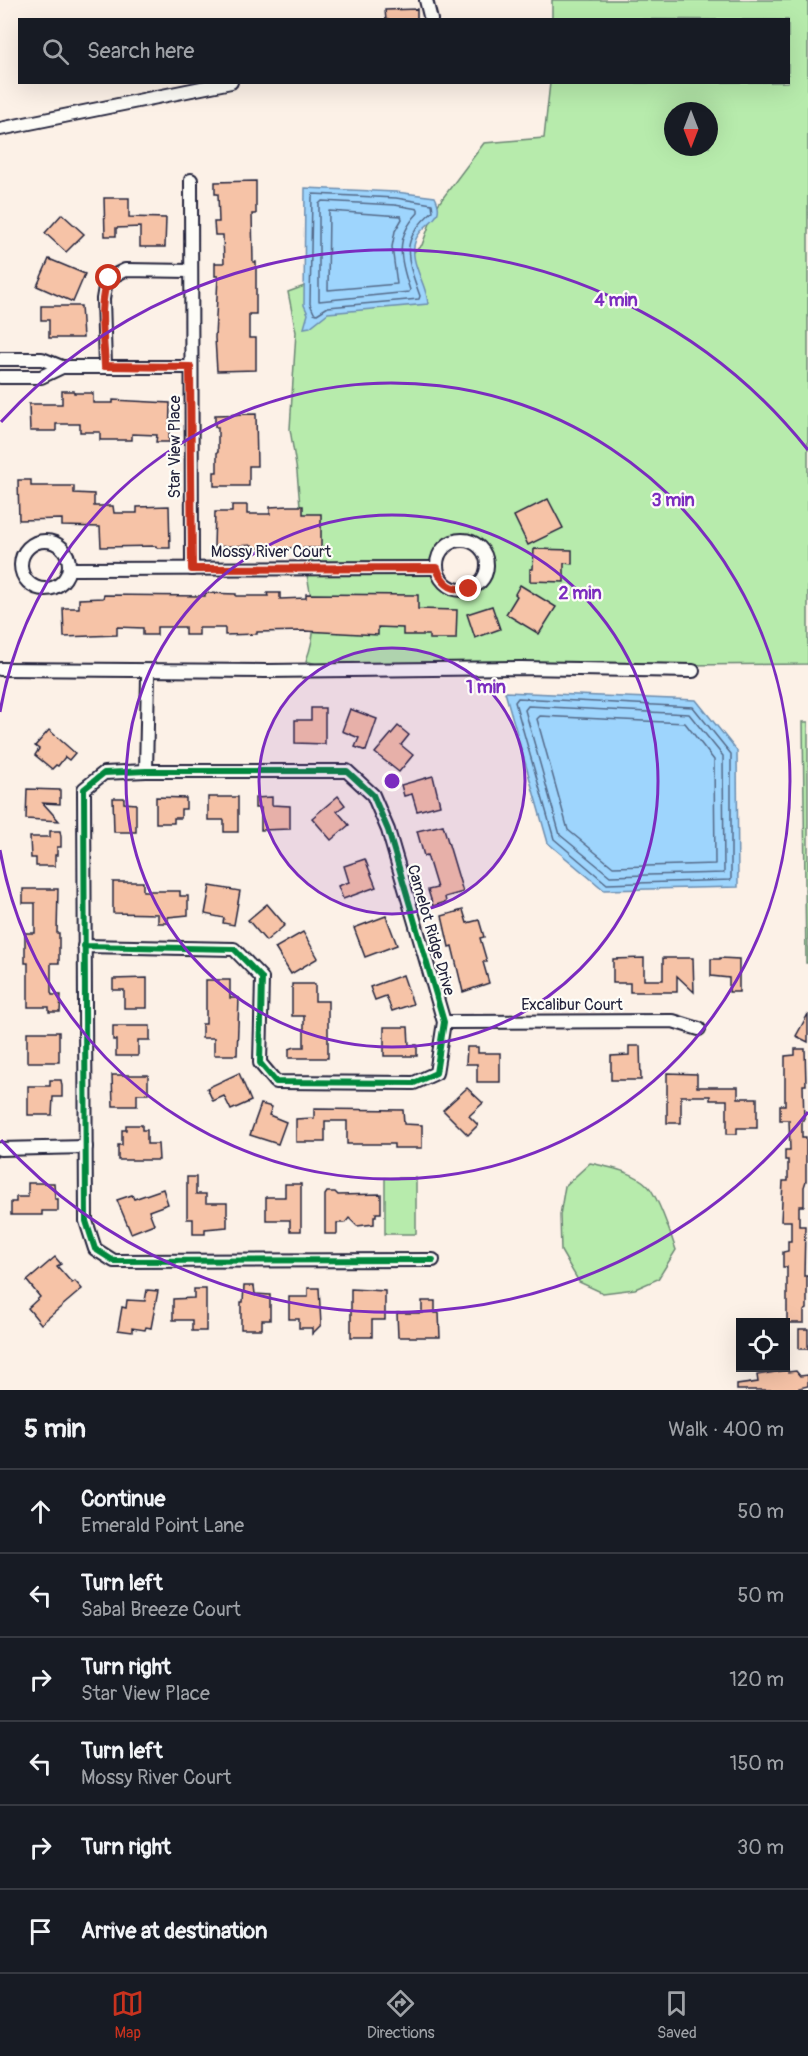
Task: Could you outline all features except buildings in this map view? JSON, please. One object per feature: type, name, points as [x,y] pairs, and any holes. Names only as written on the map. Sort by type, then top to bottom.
[{"type":"street","points":[[426,0],[430,18]]},
{"type":"street","points":[[0,129],[221,84]]},
{"type":"street","name":"Star View Place","points":[[191,180],[192,569]]},
{"type":"street","points":[[105,366],[103,299],[109,278],[125,270],[191,271]]},
{"type":"street","points":[[0,359],[42,359],[63,367],[190,367]]},
{"type":"street","points":[[24,377],[25,359]]},
{"type":"street","points":[[0,377],[41,377],[63,367]]},
{"type":"street","points":[[460,540],[468,541],[481,549],[487,564],[482,579],[476,585],[460,590],[445,583],[437,568],[441,553],[452,542],[460,540]]},
{"type":"street","points":[[37,543],[54,543],[66,553],[69,569],[63,582],[49,589],[41,589],[28,582],[23,576],[21,560],[30,547],[37,543]]},
{"type":"street","name":"Mossy River Court","points":[[69,569],[437,568]]},
{"type":"street","points":[[0,669],[266,671],[521,668],[693,671]]},
{"type":"street","points":[[146,771],[148,677]]},
{"type":"street","name":"Camelot Ridge Drive","points":[[84,946],[234,949],[262,978],[260,1063],[276,1082],[414,1083],[436,1073],[444,1022],[388,830],[373,795],[347,771],[104,773],[84,789],[84,946],[86,1221],[95,1249],[114,1261],[433,1260]]},
{"type":"street","name":"Excalibur Court","points":[[444,1022],[673,1021],[699,1029]]},
{"type":"street","points":[[0,1149],[86,1147]]},
{"type":"green space","points":[[552,0],[808,0],[808,664],[330,668],[306,661],[314,628],[307,575],[433,574],[441,587],[451,594],[463,596],[475,593],[485,586],[491,576],[493,563],[488,549],[478,538],[463,534],[450,537],[440,544],[432,561],[305,562],[297,472],[290,429],[296,332],[288,292],[351,269],[397,266],[422,245],[436,207],[484,143],[544,138],[550,84],[790,84],[790,18],[552,18]]},
{"type":"green space","points":[[803,722],[808,722],[808,963],[806,963]]},
{"type":"green space","points":[[590,1163],[635,1176],[651,1190],[664,1216],[676,1250],[658,1279],[635,1289],[603,1293],[579,1282],[561,1251],[560,1215],[565,1186]]},
{"type":"green space","points":[[385,1178],[416,1178],[416,1234],[385,1234]]},
{"type":"water","points":[[305,188],[396,192],[435,197],[438,205],[436,216],[420,233],[414,247],[416,264],[428,304],[328,313],[310,327],[304,328],[308,314],[304,305]]},
{"type":"water","points":[[505,692],[696,700],[737,751],[738,887],[604,890],[548,843]]},
{"type":"cycle path","points":[[84,946],[234,949],[262,978],[260,1063],[276,1082],[414,1083],[436,1073],[444,1022],[388,830],[373,795],[347,771],[104,773],[84,789],[86,1221],[95,1249],[114,1261],[433,1260]]},
{"type":"route","points":[[109,278],[103,299],[105,366],[190,367],[192,569],[437,568],[445,583],[452,588],[469,589]]}]
